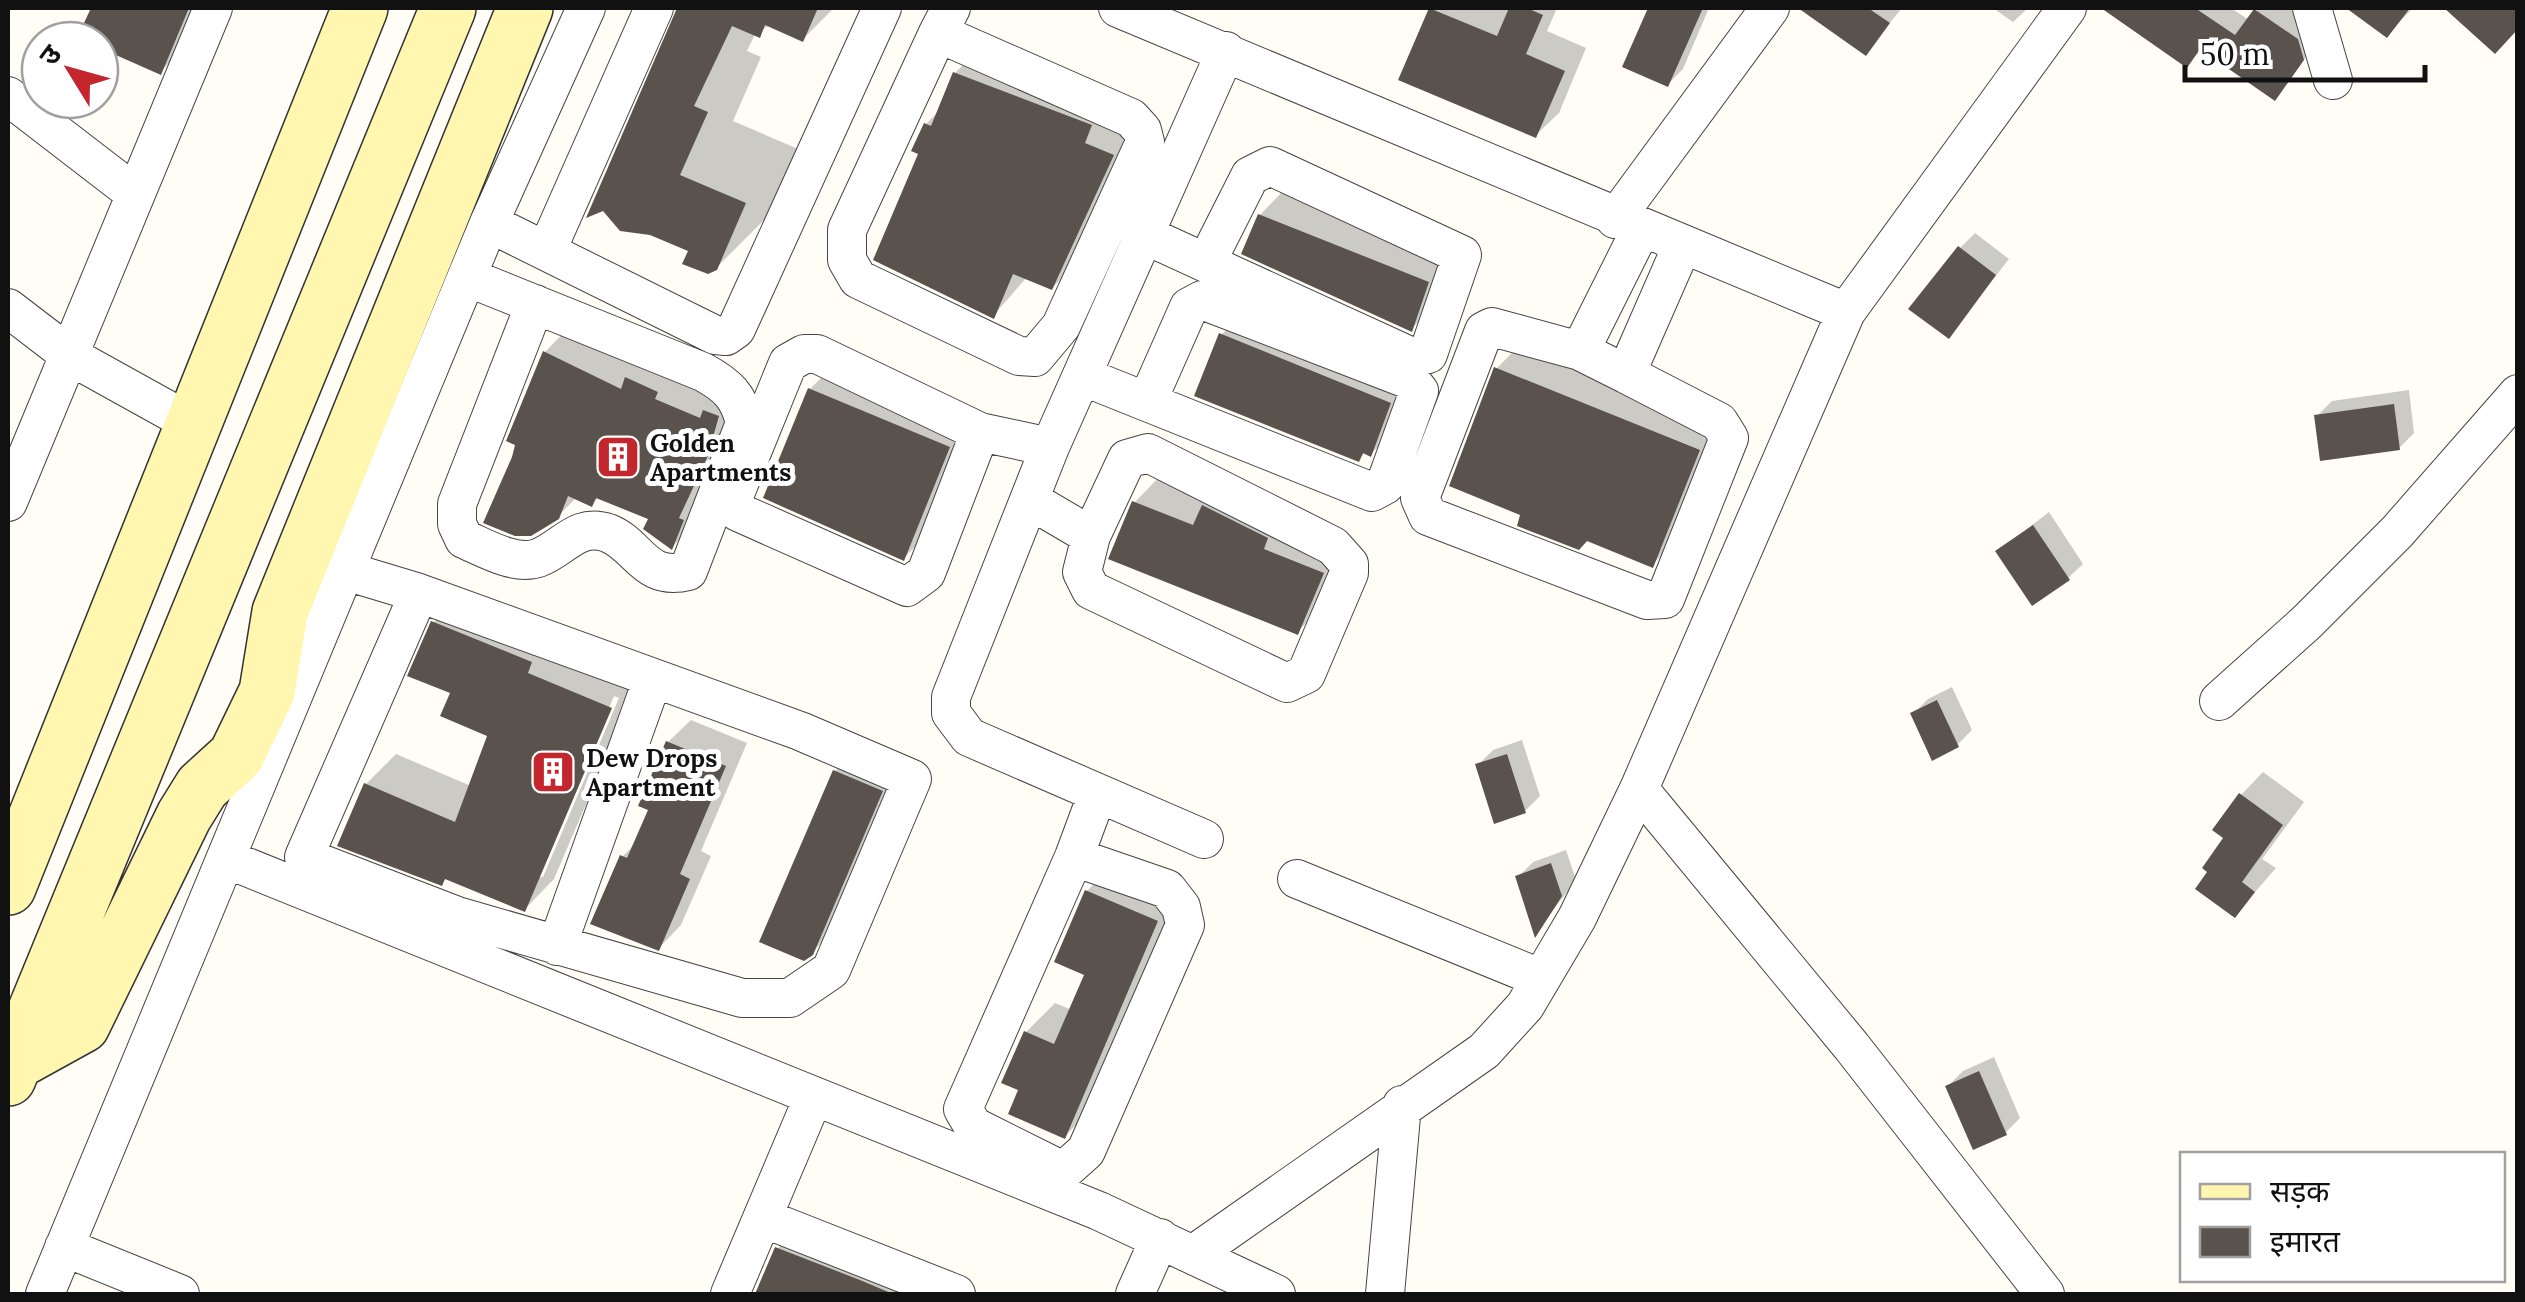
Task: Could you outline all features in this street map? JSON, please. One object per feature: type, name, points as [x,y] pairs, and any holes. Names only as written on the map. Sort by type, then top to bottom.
[{"type":"main road","points":[[8,886],[360,8]]},
{"type":"main road","points":[[11,1070],[448,8]]},
{"type":"main road","points":[[11,1070],[82,1024],[184,816],[211,777],[249,762],[280,612],[525,8]]},
{"type":"street","points":[[8,502],[72,357],[134,193],[214,8]]},
{"type":"street","points":[[45,1294],[227,858],[249,762],[346,571],[489,224],[586,8]]},
{"type":"street","points":[[547,250],[654,8]]},
{"type":"street","points":[[489,224],[715,335],[726,336],[736,329],[882,8]]},
{"type":"street","points":[[1118,8],[1846,312]]},
{"type":"street","points":[[1580,351],[1628,224],[1770,8]]},
{"type":"street","points":[[1194,1254],[1495,1040],[1525,1006],[1578,918],[1638,789],[1846,312],[2067,8]]},
{"type":"street","points":[[2312,8],[2334,80]]},
{"type":"street","points":[[945,20],[1131,118],[1146,142],[1061,326],[1034,357],[1019,356],[858,279],[847,260],[847,230],[945,20]]},
{"type":"street","points":[[1204,839],[969,736],[951,713],[951,697],[1050,448],[1226,51]]},
{"type":"street","points":[[8,96],[134,193]]},
{"type":"street","points":[[1145,235],[1206,263],[1422,358],[1428,354],[1462,255],[1270,166],[1250,176],[1206,263]]},
{"type":"street","points":[[1626,374],[1682,246]]},
{"type":"street","points":[[467,276],[703,372],[724,384],[740,402],[745,423],[688,571],[671,575],[649,565],[610,534],[588,531],[566,538],[538,558],[509,558],[464,539],[456,524],[457,504],[535,304]]},
{"type":"street","points":[[1082,376],[1146,402],[1372,492],[1385,485],[1419,391],[1410,380],[1202,300],[1189,307],[1146,402]]},
{"type":"street","points":[[8,308],[72,357],[191,424]]},
{"type":"street","points":[[1492,327],[1580,351],[1626,374],[1719,422],[1730,438],[1665,600],[1657,602],[1428,516],[1420,498],[1484,331],[1492,327]]},
{"type":"street","points":[[980,432],[926,573],[907,588],[738,512],[734,496],[788,363],[804,354],[817,354],[980,432],[1050,448]]},
{"type":"street","points":[[2219,701],[2308,622],[2397,532],[2518,394]]},
{"type":"street","points":[[1148,453],[1332,546],[1349,564],[1348,573],[1306,674],[1287,682],[1091,590],[1082,572],[1091,536],[1127,460],[1148,453]]},
{"type":"street","points":[[1030,500],[1091,536]]},
{"type":"street","points":[[346,571],[420,593],[800,731],[912,779],[830,970],[790,998],[742,998],[457,916],[304,857],[420,593]]},
{"type":"street","points":[[557,946],[653,678]]},
{"type":"street","points":[[1638,789],[1852,1047],[2045,1294]]},
{"type":"street","points":[[1074,857],[1167,889],[1181,906],[1184,925],[1086,1151],[1068,1168],[1055,1167],[973,1126],[962,1109],[1074,857],[1097,795]]},
{"type":"street","points":[[227,858],[1160,1238],[1276,1294]]},
{"type":"street","points":[[1297,879],[1540,978]]},
{"type":"street","points":[[730,1294],[812,1098]]},
{"type":"street","points":[[1385,1294],[1402,1106]]},
{"type":"street","points":[[764,1218],[956,1294]]},
{"type":"street","points":[[1135,1294],[1160,1238]]},
{"type":"street","points":[[64,1248],[180,1294]]},
{"type":"building","points":[[91,8],[189,8],[161,75],[120,57],[120,20],[85,20]]},
{"type":"building","points":[[677,8],[818,8],[803,42],[765,25],[760,38],[732,26],[694,106],[708,112],[680,175],[746,203],[717,270],[708,274],[682,264],[688,251],[650,235],[620,231],[603,211],[586,218]]},
{"type":"building","points":[[1429,8],[1497,36],[1509,8],[1527,8],[1543,15],[1526,54],[1565,71],[1536,138],[1398,80]]},
{"type":"building","points":[[1648,8],[1703,8],[1668,87],[1622,67]]},
{"type":"building","points":[[1798,8],[1868,8],[1890,23],[1866,56]]},
{"type":"building","points":[[2101,8],[2195,8],[2235,35],[2254,9],[2298,39],[2304,60],[2275,101],[2200,49],[2187,68]]},
{"type":"building","points":[[2346,8],[2410,8],[2387,38]]},
{"type":"building","points":[[2444,8],[2518,8],[2518,29],[2495,54]]},
{"type":"building","points":[[953,72],[1092,125],[1085,143],[1114,155],[1052,290],[1013,274],[994,319],[873,260],[918,154],[911,151],[924,123],[931,126]]},
{"type":"building","points":[[1258,214],[1429,282],[1412,332],[1241,254]]},
{"type":"building","points":[[1958,246],[1996,275],[1949,339],[1908,309]]},
{"type":"building","points":[[1219,333],[1391,403],[1371,457],[1363,453],[1359,462],[1194,396]]},
{"type":"building","name":"Golden Apartments","points":[[543,351],[621,389],[625,377],[658,392],[655,399],[700,418],[703,410],[719,416],[707,458],[679,518],[684,520],[672,550],[643,529],[648,519],[596,498],[592,507],[568,496],[559,519],[531,536],[515,536],[483,523],[512,457],[515,445],[506,441]]},
{"type":"building","points":[[1494,367],[1700,450],[1653,568],[1587,541],[1579,550],[1517,526],[1520,515],[1449,486]]},
{"type":"building","points":[[808,388],[950,447],[904,561],[763,498]]},
{"type":"building","points":[[2394,404],[2400,450],[2320,461],[2314,415]]},
{"type":"building","points":[[1132,501],[1193,525],[1202,505],[1268,538],[1264,549],[1324,573],[1298,635],[1108,559]]},
{"type":"building","points":[[2033,525],[2070,580],[2032,606],[1995,551]]},
{"type":"building","name":"Dew Drops Apartment","points":[[431,621],[532,662],[528,673],[612,708],[525,912],[445,879],[442,886],[337,846],[364,783],[455,822],[487,736],[440,716],[450,693],[407,676]]},
{"type":"building","points":[[1937,700],[1959,747],[1932,761],[1910,713]]},
{"type":"building","points":[[666,741],[726,766],[680,874],[690,879],[659,951],[590,924],[620,855],[627,858],[648,810],[638,806]]},
{"type":"building","points":[[1507,754],[1526,813],[1494,824],[1475,764]]},
{"type":"building","points":[[833,770],[883,791],[813,955],[804,961],[759,942]]},
{"type":"building","points":[[2239,793],[2283,825],[2242,882],[2255,892],[2235,918],[2195,889],[2207,872],[2202,868],[2223,838],[2212,830]]},
{"type":"building","points":[[1551,863],[1562,896],[1535,938],[1515,876]]},
{"type":"building","points":[[1085,890],[1158,921],[1065,1139],[1008,1114],[1018,1090],[1001,1083],[1024,1031],[1054,1044],[1084,975],[1054,962]]},
{"type":"building","points":[[1979,1071],[2007,1135],[1973,1150],[1945,1086]]},
{"type":"building","points":[[775,1247],[860,1280],[893,1294],[755,1294]]},
{"type":"place","name":"Golden Apartments","points":[[618,457]]},
{"type":"place","name":"Dew Drops Apartment","points":[[553,772]]}]
